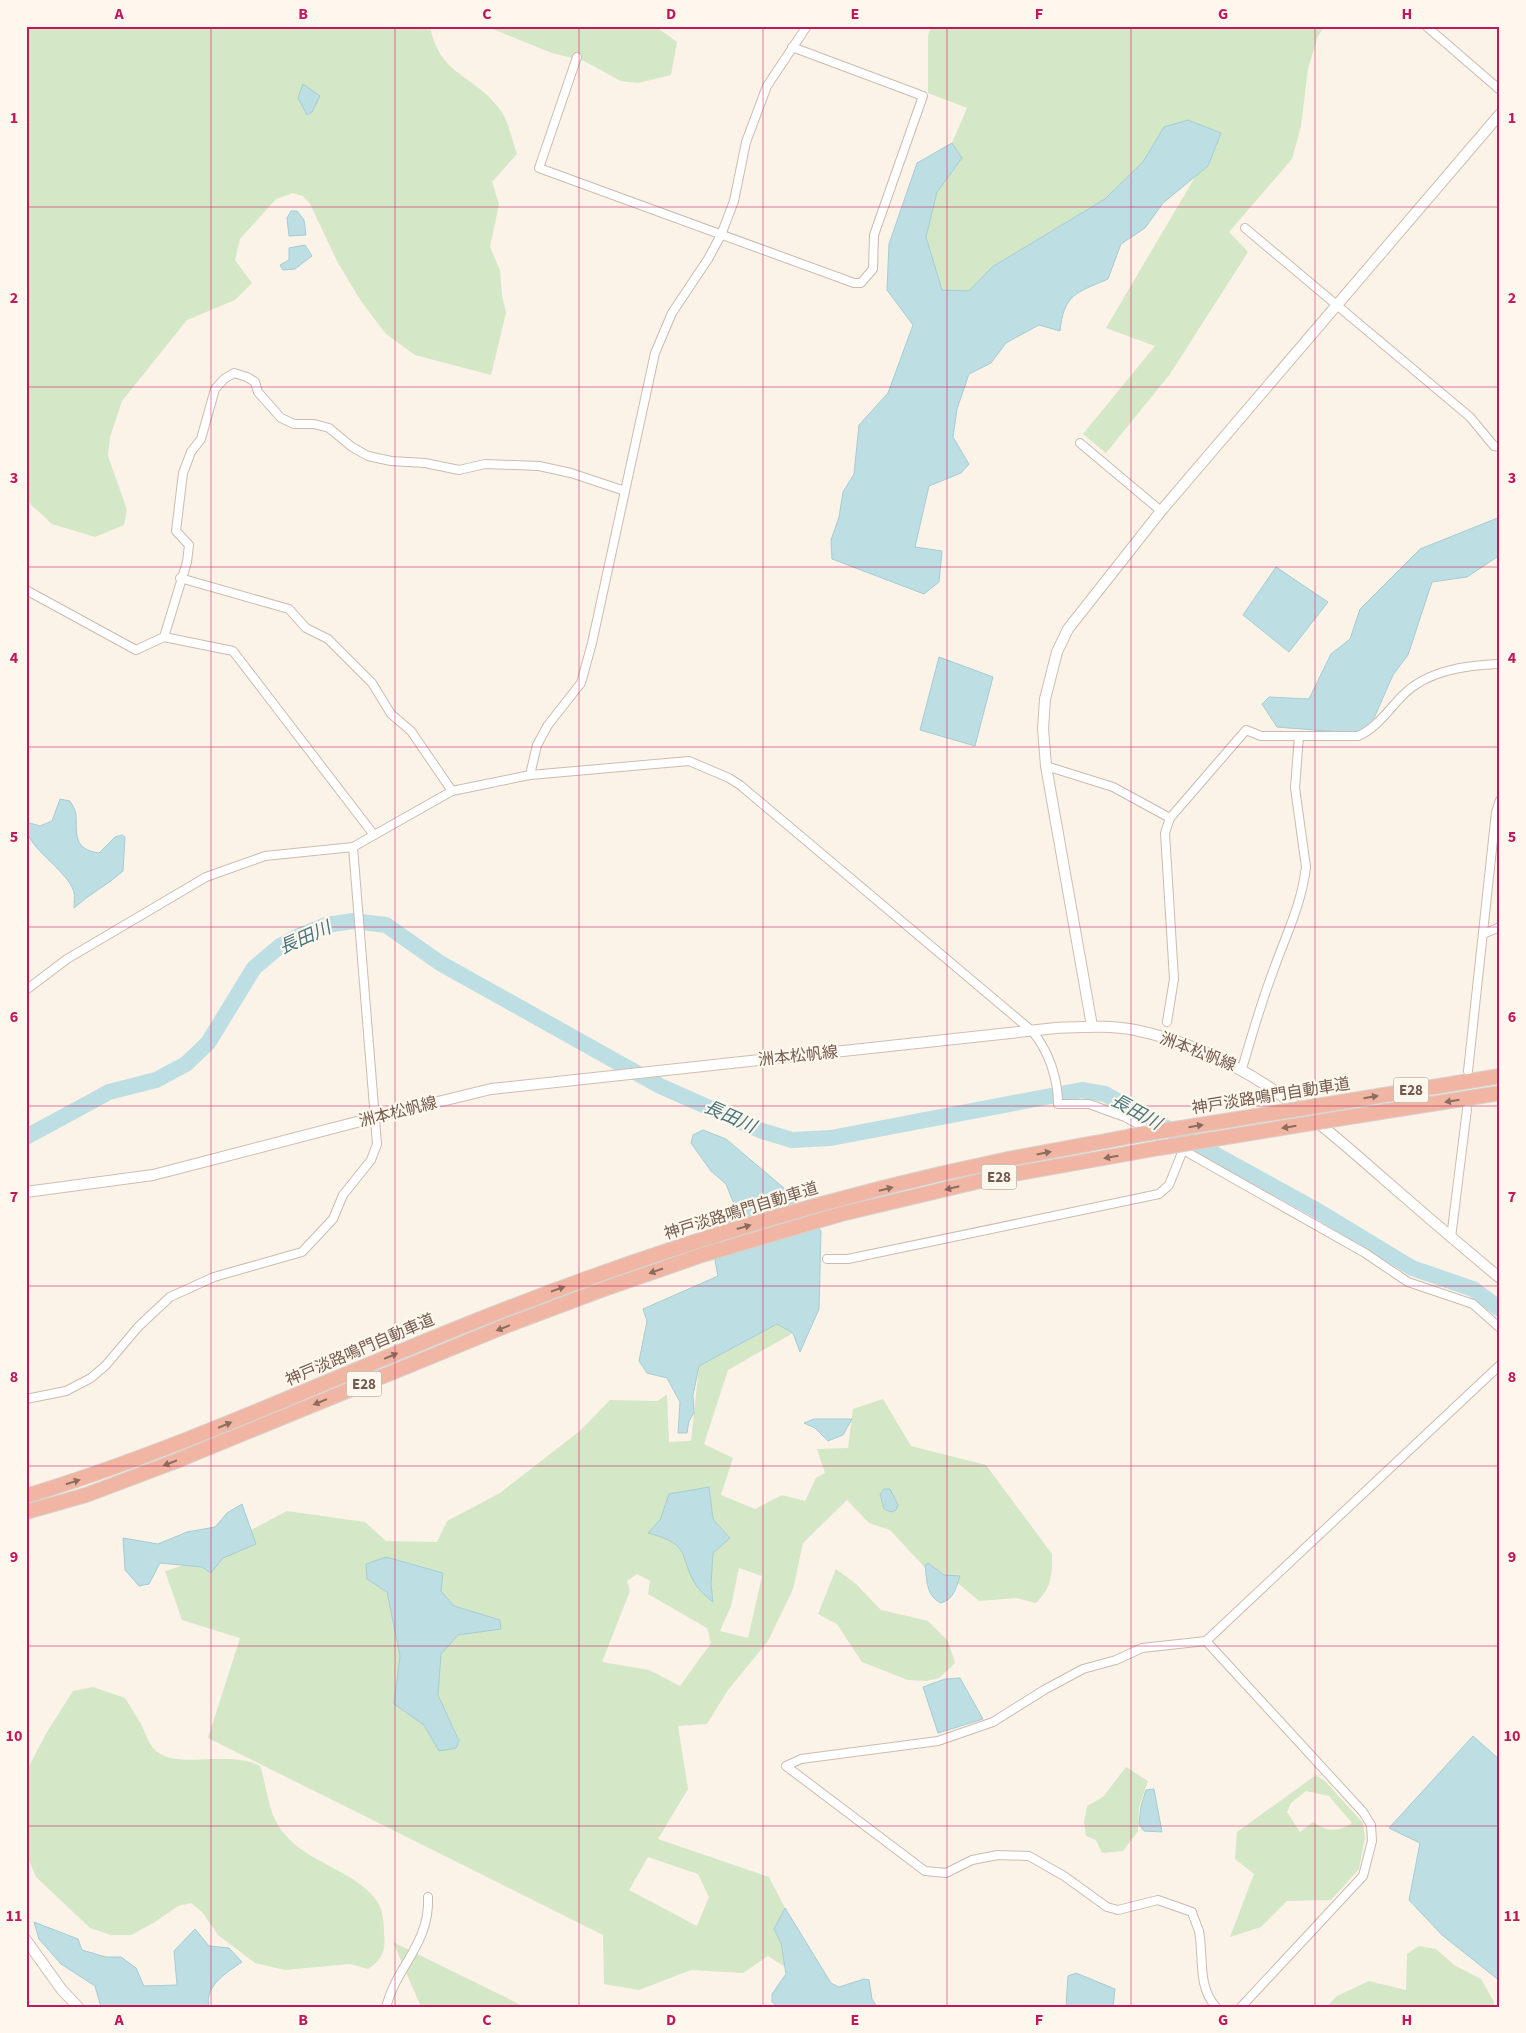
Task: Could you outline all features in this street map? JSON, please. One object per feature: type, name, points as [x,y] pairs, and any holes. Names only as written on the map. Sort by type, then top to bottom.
[{"type":"highway","name":"神戸淡路鳴門自動車道","points":[[26,1496],[173,1447],[505,1309],[697,1241],[838,1200],[996,1162],[1131,1136],[1500,1076]]},
{"type":"highway","name":"神戸淡路鳴門自動車道","points":[[26,1512],[86,1495],[167,1464],[508,1325],[604,1289],[702,1255],[841,1214],[997,1177],[1159,1148],[1500,1093]]},
{"type":"main road","points":[[1092,1026],[1046,766],[1045,699],[1057,652],[1068,629],[1161,511],[1500,114]]},
{"type":"main road","name":"洲本松帆線","points":[[26,1192],[153,1175],[376,1117],[492,1090],[624,1074],[1092,1026],[1133,1030],[1164,1037],[1203,1051],[1242,1069],[1266,1083],[1337,1138],[1500,1278]]},
{"type":"main road","points":[[26,1940],[62,1990],[78,2007]]},
{"type":"street","points":[[530,775],[537,745],[548,725],[581,683],[655,353],[664,329],[721,235],[734,201],[746,142],[754,119],[768,86],[807,26]]},
{"type":"street","points":[[1426,26],[1500,90]]},
{"type":"street","points":[[577,56],[539,168],[854,283],[861,283],[873,269],[874,235],[923,96],[792,47]]},
{"type":"street","points":[[1245,228],[1470,417],[1494,446],[1500,447]]},
{"type":"street","points":[[164,637],[180,578],[187,562],[189,545],[176,531],[183,472],[191,452],[201,439],[215,389],[224,379],[234,373],[255,382],[258,392],[281,418],[294,424],[314,424],[329,428],[352,447],[368,456],[391,461],[425,463],[459,470],[485,464],[509,463],[539,466],[571,473],[625,491]]},
{"type":"street","points":[[1080,442],[1161,511]]},
{"type":"street","points":[[180,578],[289,609],[306,628],[328,639],[372,683],[391,714],[411,731],[452,791]]},
{"type":"street","points":[[26,590],[136,650],[164,637],[233,651],[374,835]]},
{"type":"street","points":[[1167,1022],[1174,979],[1165,858],[1165,833],[1170,818],[1246,730],[1260,736],[1358,736],[1369,730],[1406,692],[1426,680],[1455,668],[1500,664]]},
{"type":"street","points":[[1242,1069],[1274,967],[1296,913],[1304,879],[1306,867],[1295,788],[1299,736]]},
{"type":"street","points":[[26,990],[67,959],[206,877],[265,856],[353,847],[452,791],[530,775],[689,761],[729,778],[740,785],[1032,1031],[1042,1042],[1058,1085],[1058,1104],[1088,1104],[1125,1117],[1365,1253],[1408,1282],[1472,1304],[1500,1328]]},
{"type":"street","points":[[1046,766],[1113,786],[1170,818]]},
{"type":"street","points":[[1468,1071],[1496,812],[1500,800]]},
{"type":"street","points":[[26,1399],[66,1391],[91,1378],[106,1365],[139,1326],[170,1297],[214,1277],[302,1252],[333,1219],[343,1195],[371,1160],[377,1144],[376,1117],[353,847]]},
{"type":"street","points":[[1483,934],[1500,927]]},
{"type":"street","points":[[1452,1238],[1467,1109]]},
{"type":"street","points":[[827,1259],[848,1259],[1159,1194],[1169,1185],[1183,1150]]},
{"type":"street","points":[[1216,2007],[1209,1999],[1204,1982],[1199,1932],[1192,1912],[1158,1900],[1118,1910],[1107,1907],[1064,1876],[1028,1856],[998,1856],[972,1860],[946,1873],[924,1871],[786,1766],[801,1759],[938,1741],[992,1722],[1083,1669],[1116,1660],[1142,1648],[1206,1641],[1500,1365]]},
{"type":"street","points":[[1206,1641],[1363,1812],[1371,1825],[1372,1841],[1363,1876],[1241,2007]]},
{"type":"street","points":[[386,2007],[392,1988],[424,1932],[429,1911],[428,1897]]},
{"type":"green space","points":[[26,26],[430,26],[434,42],[441,55],[498,107],[507,123],[517,154],[492,182],[499,204],[490,247],[500,270],[506,313],[491,375],[415,355],[386,334],[361,301],[338,263],[310,204],[303,196],[293,193],[276,199],[240,239],[235,260],[252,283],[235,300],[187,320],[122,401],[110,437],[108,456],[127,510],[124,525],[95,537],[52,524],[26,500]]},
{"type":"green space","points":[[485,26],[658,26],[659,29],[677,42],[671,75],[638,83],[621,81],[584,61],[552,53]]},
{"type":"green space","points":[[931,26],[1325,26],[1318,36],[1308,69],[1301,126],[1292,159],[1229,232],[1248,252],[1170,374],[1106,453],[1083,434],[1155,346],[1106,328],[1221,133],[1164,127],[1143,162],[1105,199],[992,267],[969,291],[942,291],[926,237],[937,192],[962,158],[952,143],[967,108],[928,93],[928,37]]},
{"type":"green space","points":[[777,1324],[793,1333],[728,1370],[704,1444],[733,1458],[721,1495],[755,1509],[782,1495],[805,1501],[816,1478],[825,1473],[817,1449],[848,1448],[853,1409],[883,1399],[911,1446],[986,1465],[1052,1554],[1051,1576],[1045,1592],[1036,1603],[1016,1598],[979,1601],[953,1579],[931,1574],[890,1530],[869,1523],[847,1500],[803,1543],[793,1589],[768,1641],[728,1690],[707,1724],[678,1726],[688,1789],[658,1839],[769,1877],[785,1908],[774,1929],[781,1943],[785,1967],[768,1956],[743,1973],[691,1970],[639,1990],[604,1984],[603,1935],[208,1738],[240,1638],[182,1620],[165,1571],[255,1544],[251,1530],[287,1511],[365,1522],[386,1541],[437,1542],[447,1521],[500,1493],[581,1430],[610,1400],[658,1401],[667,1394],[669,1442],[691,1441],[699,1366]],"holes":[[[709,1487],[713,1519],[730,1537],[713,1553],[711,1584],[713,1601],[698,1589],[681,1549],[668,1538],[649,1533],[660,1520]],[[739,1568],[762,1576],[748,1638],[720,1631],[731,1606]],[[637,1574],[650,1581],[648,1594],[707,1628],[711,1643],[680,1686],[649,1670],[602,1662],[630,1591],[627,1581]],[[441,1591],[454,1606],[500,1620],[501,1628],[458,1635],[441,1654],[438,1695],[459,1741],[439,1751],[424,1725],[394,1704],[400,1656],[387,1592]],[[648,1857],[698,1874],[709,1897],[697,1926],[629,1890]]]},
{"type":"green space","points":[[836,1569],[856,1584],[881,1610],[928,1621],[948,1641],[955,1663],[939,1678],[926,1681],[908,1680],[862,1662],[837,1624],[818,1614]]},
{"type":"green space","points":[[93,1687],[125,1698],[141,1724],[151,1746],[162,1755],[173,1759],[187,1760],[233,1759],[247,1761],[260,1766],[271,1808],[282,1831],[304,1851],[356,1881],[377,1901],[383,1917],[384,1950],[377,1962],[368,1969],[350,1964],[285,1970],[255,1963],[218,1935],[202,1912],[191,1903],[178,1906],[155,1922],[131,1935],[111,1935],[90,1928],[36,1877],[26,1853],[26,1772],[47,1732],[73,1691]]},
{"type":"green space","points":[[1126,1767],[1148,1781],[1139,1807],[1138,1831],[1123,1851],[1102,1853],[1096,1840],[1086,1836],[1084,1822],[1087,1806],[1103,1797]]},
{"type":"green space","points":[[1316,1775],[1325,1781],[1363,1823],[1365,1838],[1359,1869],[1331,1900],[1287,1901],[1261,1927],[1230,1937],[1254,1874],[1235,1859],[1237,1832]],"holes":[[[1306,1791],[1329,1796],[1352,1823],[1332,1830],[1323,1828],[1313,1822],[1300,1832],[1287,1812],[1291,1803]]]},
{"type":"green space","points":[[393,1942],[525,2007],[421,2007]]},
{"type":"green space","points":[[1419,1946],[1436,1949],[1454,1965],[1481,1979],[1494,2002],[1494,2007],[1326,2007],[1337,1996],[1369,1981],[1406,1990],[1407,1954]]},
{"type":"water","points":[[303,84],[320,96],[312,112],[307,115],[298,98]]},
{"type":"water","points":[[1188,120],[1221,133],[1208,166],[1163,203],[1145,228],[1121,244],[1108,279],[1074,296],[1065,309],[1060,331],[1039,325],[1006,343],[991,363],[969,374],[957,409],[953,437],[969,464],[961,473],[929,486],[915,547],[942,551],[939,582],[924,594],[832,559],[831,540],[839,517],[843,492],[854,474],[859,425],[888,393],[913,325],[887,290],[889,244],[917,163],[952,143],[962,158],[937,192],[926,237],[942,290],[969,291],[992,267],[1105,199],[1143,162],[1164,127]]},
{"type":"water","points":[[291,211],[297,211],[304,220],[306,235],[289,236],[287,218]]},
{"type":"water","points":[[305,245],[312,256],[295,269],[283,270],[280,265],[289,260],[289,248]]},
{"type":"water","points":[[1500,517],[1500,555],[1467,577],[1432,582],[1408,655],[1393,675],[1375,716],[1364,734],[1277,727],[1262,704],[1269,697],[1309,699],[1331,654],[1350,639],[1360,609],[1420,549]]},
{"type":"water","points":[[1276,567],[1328,602],[1289,652],[1243,615]]},
{"type":"water","points":[[939,657],[993,677],[975,746],[920,730]]},
{"type":"water","points":[[60,799],[70,801],[74,808],[78,840],[85,848],[99,853],[115,837],[122,835],[125,837],[123,871],[74,908],[74,892],[70,883],[32,842],[26,826],[30,823],[40,826],[52,821]]},
{"type":"water","points":[[703,1130],[726,1139],[791,1194],[821,1231],[819,1309],[800,1352],[793,1333],[777,1324],[699,1366],[693,1395],[694,1413],[689,1421],[687,1433],[678,1433],[680,1402],[667,1378],[647,1373],[639,1361],[647,1321],[643,1309],[718,1276],[714,1255],[715,1241],[722,1229],[738,1214],[726,1184],[711,1171],[691,1143],[693,1135]]},
{"type":"water","points":[[814,1419],[852,1419],[843,1435],[828,1441],[815,1428],[804,1423]]},
{"type":"water","points":[[709,1487],[713,1519],[730,1538],[713,1553],[711,1584],[713,1602],[698,1588],[679,1548],[673,1542],[648,1533],[660,1520],[669,1494]]},
{"type":"water","points":[[884,1489],[890,1489],[898,1505],[896,1510],[891,1512],[884,1509],[880,1494]]},
{"type":"water","points":[[242,1504],[256,1544],[223,1558],[211,1573],[202,1567],[160,1563],[149,1584],[139,1586],[125,1570],[123,1538],[158,1544],[187,1532],[215,1527],[227,1513]]},
{"type":"water","points":[[386,1557],[443,1573],[441,1591],[454,1606],[500,1620],[501,1629],[458,1635],[441,1654],[438,1695],[459,1741],[456,1748],[439,1751],[424,1725],[394,1704],[400,1656],[387,1592],[367,1579],[366,1564]]},
{"type":"water","points":[[928,1563],[944,1575],[960,1576],[952,1596],[941,1603],[932,1596],[928,1587],[925,1565]]},
{"type":"water","points":[[960,1678],[983,1719],[938,1733],[923,1687],[945,1679]]},
{"type":"water","points":[[1473,1736],[1500,1760],[1500,1981],[1442,1935],[1409,1900],[1420,1843],[1389,1828]]},
{"type":"water","points":[[1154,1789],[1162,1832],[1144,1831],[1139,1824],[1141,1806],[1146,1790]]},
{"type":"water","points":[[785,1908],[831,1983],[839,1987],[864,1979],[869,1980],[872,1999],[877,2007],[778,2007],[772,2002],[772,1994],[786,1974],[781,1943],[774,1929]]},
{"type":"water","points":[[34,1922],[78,1939],[82,1950],[106,1957],[121,1957],[136,1968],[144,1986],[177,1985],[174,1951],[195,1929],[209,1946],[229,1948],[242,1962],[218,1980],[210,1992],[208,1999],[209,2007],[101,2007],[95,1986],[61,1964],[39,1939]]},
{"type":"water","points":[[1076,1973],[1115,1989],[1113,2007],[1066,2007],[1068,1976]]},
{"type":"waterway","name":"長田川","points":[[26,1137],[109,1092],[156,1080],[186,1064],[208,1043],[254,968],[280,946],[297,937],[326,925],[353,921],[386,925],[440,963],[660,1086],[762,1131],[792,1140],[831,1138],[1082,1090],[1105,1094],[1318,1211],[1412,1268],[1473,1289],[1500,1309]]}]
